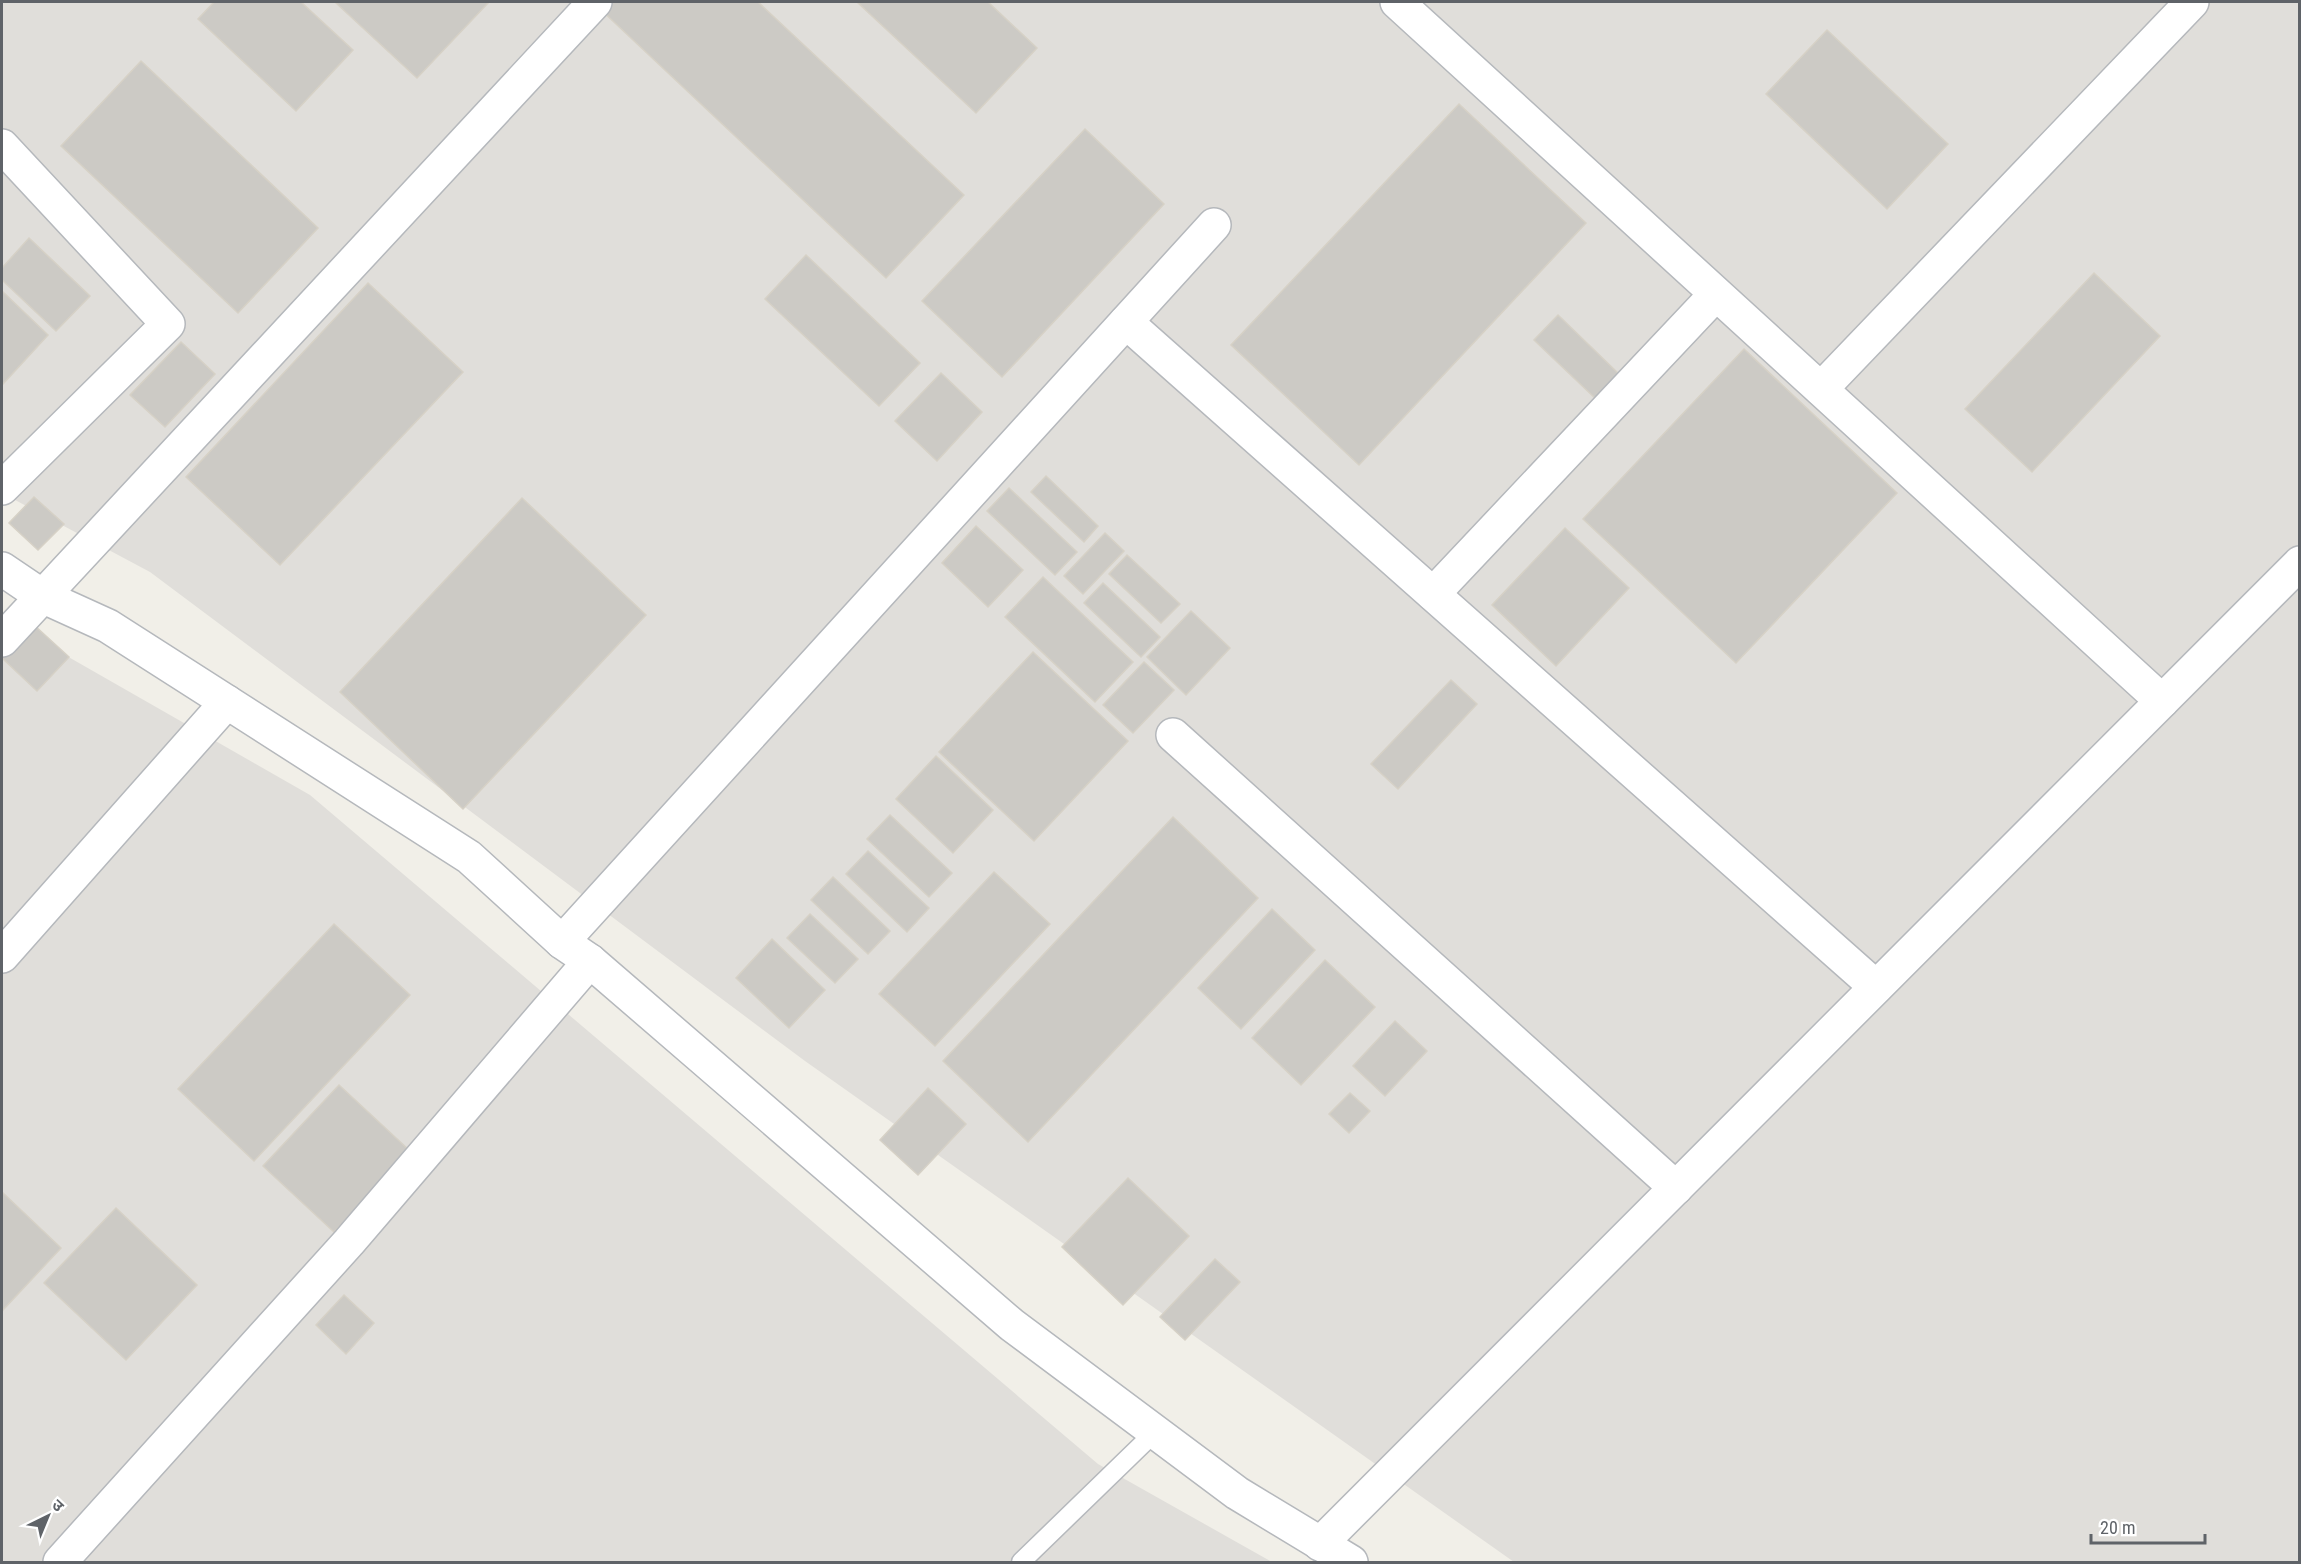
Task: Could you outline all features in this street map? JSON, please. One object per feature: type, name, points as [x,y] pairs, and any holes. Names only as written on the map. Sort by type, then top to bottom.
[{"type":"street","points":[[2,640],[595,2]]},
{"type":"street","points":[[1397,2],[2162,701]]},
{"type":"street","points":[[1821,389],[2192,2]]},
{"type":"street","points":[[2,146],[168,324],[2,488]]},
{"type":"street","points":[[562,942],[1214,225]]},
{"type":"street","points":[[1433,594],[1716,294]]},
{"type":"street","points":[[1126,322],[1876,987]]},
{"type":"street","points":[[1320,1544],[2300,563]]},
{"type":"street","points":[[2,569],[42,596],[108,626],[469,857],[562,942],[590,961],[1012,1325],[1237,1493],[1351,1563]]},
{"type":"street","points":[[2,956],[227,702]]},
{"type":"street","points":[[1173,735],[1676,1188]]},
{"type":"street","points":[[60,1563],[350,1242],[590,961]]},
{"type":"lane","points":[[1022,1563],[1155,1431]]},
{"type":"shaded area","points":[[2,2],[2299,2],[2299,1562],[1514,1562],[805,1061],[150,572],[2,493]]},
{"type":"shaded area","points":[[2,619],[310,795],[1098,1464],[1272,1562],[2,1562]]},
{"type":"building","points":[[214,2],[301,2],[353,50],[296,111],[198,19]]},
{"type":"building","points":[[335,2],[489,2],[417,78]]},
{"type":"building","points":[[603,2],[758,2],[964,195],[886,278],[598,7]]},
{"type":"building","points":[[857,2],[988,2],[1037,48],[976,113]]},
{"type":"building","points":[[1827,30],[1948,144],[1887,209],[1766,94]]},
{"type":"building","points":[[141,61],[318,228],[238,313],[61,146]]},
{"type":"building","points":[[1459,104],[1586,223],[1359,465],[1231,345]]},
{"type":"building","points":[[1085,129],[1164,204],[1002,377],[922,301]]},
{"type":"building","points":[[29,238],[90,296],[56,331],[2,280],[2,268]]},
{"type":"building","points":[[806,255],[920,363],[879,406],[765,299]]},
{"type":"building","points":[[2094,273],[2160,336],[2032,472],[1965,409]]},
{"type":"building","points":[[368,283],[463,372],[280,565],[186,477]]},
{"type":"building","points":[[2,291],[48,335],[2,385]]},
{"type":"building","points":[[1558,315],[1620,375],[1597,400],[1534,340]]},
{"type":"building","points":[[181,342],[215,374],[165,427],[130,395]]},
{"type":"building","points":[[1744,349],[1897,493],[1736,663],[1583,519]]},
{"type":"building","points":[[941,373],[982,412],[937,461],[895,421]]},
{"type":"building","points":[[1046,476],[1098,526],[1084,542],[1031,492]]},
{"type":"building","points":[[1009,488],[1077,552],[1055,575],[987,511]]},
{"type":"building","points":[[34,497],[64,524],[38,550],[9,523]]},
{"type":"building","points":[[522,498],[646,615],[463,809],[340,692]]},
{"type":"building","points":[[976,526],[1023,570],[988,607],[942,563]]},
{"type":"building","points":[[1565,528],[1629,588],[1556,666],[1492,605]]},
{"type":"building","points":[[1105,533],[1124,551],[1083,594],[1064,576]]},
{"type":"building","points":[[1127,555],[1180,604],[1161,623],[1109,574]]},
{"type":"building","points":[[1043,577],[1133,662],[1095,702],[1005,617]]},
{"type":"building","points":[[1103,583],[1160,637],[1141,657],[1084,603]]},
{"type":"building","points":[[1191,611],[1230,648],[1186,695],[1147,657]]},
{"type":"building","points":[[34,625],[69,657],[37,691],[2,658]]},
{"type":"building","points":[[1033,652],[1128,741],[1034,841],[939,752]]},
{"type":"building","points":[[1144,662],[1174,690],[1133,733],[1103,705]]},
{"type":"building","points":[[1451,680],[1477,704],[1398,789],[1371,764]]},
{"type":"building","points":[[936,756],[993,810],[953,853],[896,799]]},
{"type":"building","points":[[890,815],[952,873],[929,897],[867,839]]},
{"type":"building","points":[[1173,817],[1258,898],[1028,1142],[943,1061]]},
{"type":"building","points":[[868,851],[929,908],[907,932],[846,874]]},
{"type":"building","points":[[994,872],[1050,924],[935,1046],[879,994]]},
{"type":"building","points":[[833,877],[890,931],[868,954],[811,900]]},
{"type":"building","points":[[1272,909],[1315,950],[1241,1029],[1198,988]]},
{"type":"building","points":[[810,914],[858,959],[835,983],[787,938]]},
{"type":"building","points":[[334,924],[410,995],[254,1161],[178,1089]]},
{"type":"building","points":[[772,939],[825,990],[789,1028],[736,978]]},
{"type":"building","points":[[1325,960],[1375,1007],[1301,1085],[1252,1038]]},
{"type":"building","points":[[1395,1021],[1427,1051],[1385,1096],[1353,1066]]},
{"type":"building","points":[[339,1085],[410,1151],[334,1232],[263,1166]]},
{"type":"building","points":[[928,1088],[966,1124],[918,1175],[880,1140]]},
{"type":"building","points":[[1350,1093],[1370,1111],[1349,1133],[1329,1114]]},
{"type":"building","points":[[1128,1178],[1189,1236],[1123,1305],[1062,1247]]},
{"type":"building","points":[[2,1192],[61,1248],[2,1311]]},
{"type":"building","points":[[116,1208],[197,1285],[126,1360],[44,1283]]},
{"type":"building","points":[[1215,1259],[1240,1282],[1185,1340],[1160,1317]]},
{"type":"building","points":[[344,1295],[374,1323],[346,1354],[316,1325]]}]
